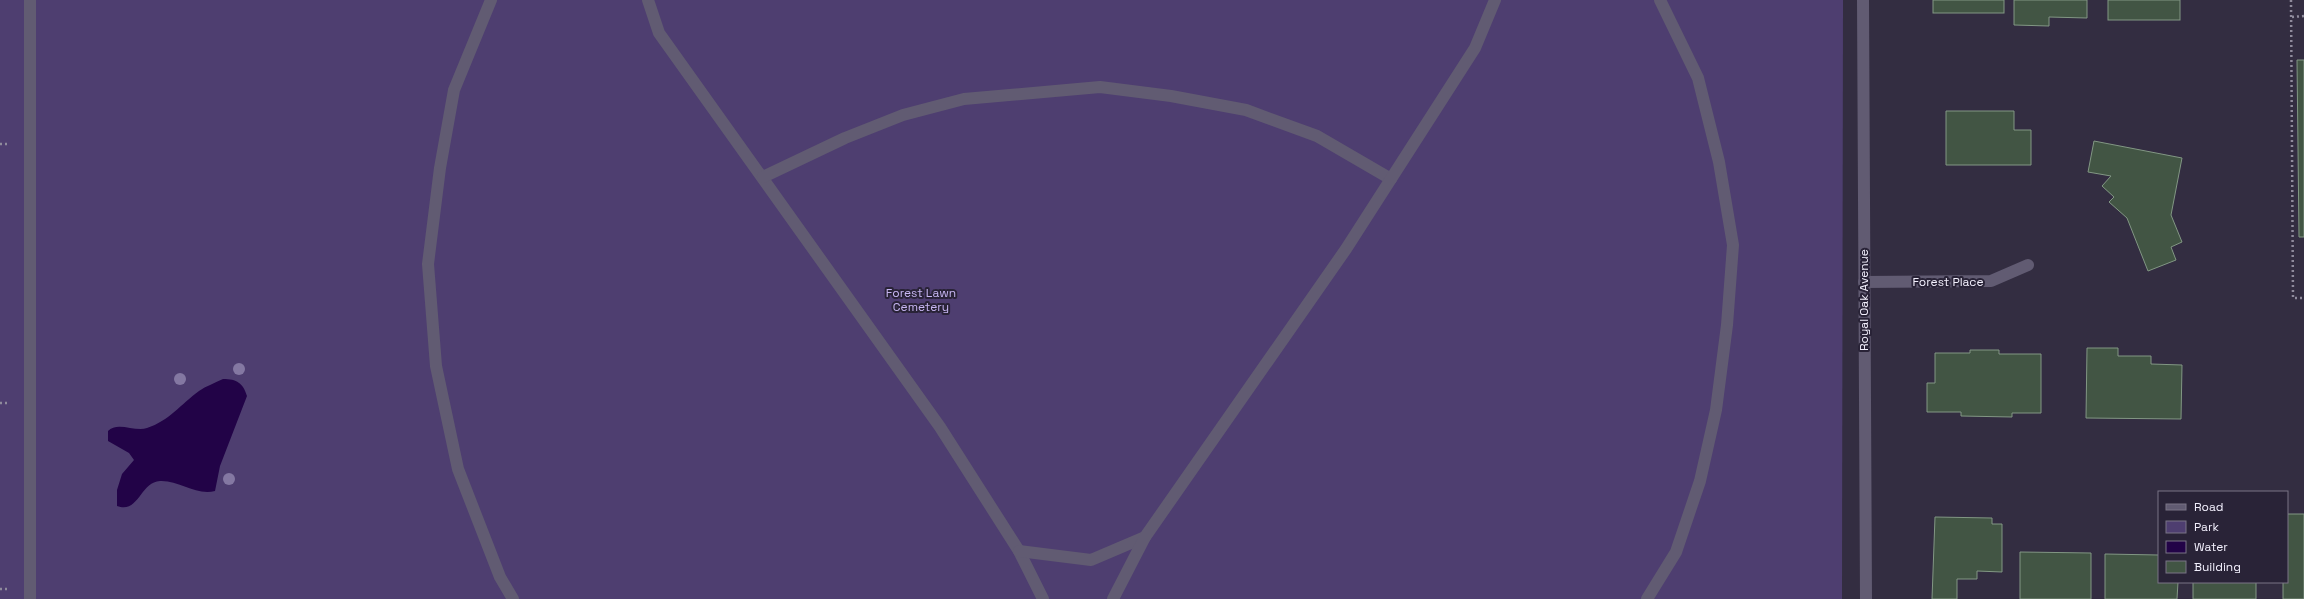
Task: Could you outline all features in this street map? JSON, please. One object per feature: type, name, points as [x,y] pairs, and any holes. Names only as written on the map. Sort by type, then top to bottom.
[{"type":"street","points":[[30,0],[30,599]]},
{"type":"street","points":[[491,0],[454,90],[440,168],[428,264],[436,366],[458,469],[500,577],[513,599]]},
{"type":"street","points":[[648,0],[659,33],[750,161],[763,176],[940,427],[1019,551],[1043,599]]},
{"type":"street","points":[[1113,599],[1144,537],[1346,249],[1475,48],[1494,0]]},
{"type":"street","points":[[1647,599],[1676,552],[1700,481],[1717,402],[1728,325],[1733,245],[1719,162],[1698,78],[1660,0]]},
{"type":"street","name":"Royal Oak Avenue","points":[[1863,0],[1866,599]]},
{"type":"street","points":[[763,176],[845,138],[903,115],[956,101],[1042,91],[1100,87],[1171,96],[1246,110],[1318,136],[1391,179]]},
{"type":"street","name":"Forest Place","points":[[1864,282],[1991,281],[2028,265]]},
{"type":"street","points":[[1019,551],[1091,560],[1144,537]]},
{"type":"path","points":[[2291,0],[2293,298],[2304,298]]},
{"type":"path","points":[[2292,17],[2304,16]]},
{"type":"path","points":[[0,144],[6,144]]},
{"type":"green space","name":"Forest Lawn Cemetery","points":[[0,0],[1843,0],[1842,599],[0,599]]},
{"type":"water","points":[[223,379],[236,381],[239,383],[244,388],[247,396],[220,466],[215,491],[208,492],[194,490],[167,481],[160,481],[148,486],[130,506],[117,506],[117,490],[122,474],[134,460],[129,453],[108,441],[108,431],[116,427],[142,429],[155,425],[168,417],[199,391]]},
{"type":"building","points":[[1933,0],[2004,0],[2004,13],[1933,13]]},
{"type":"building","points":[[2014,0],[2087,0],[2087,18],[2049,17],[2049,26],[2014,25]]},
{"type":"building","points":[[2108,0],[2180,0],[2180,20],[2108,20]]},
{"type":"building","points":[[2297,60],[2304,60],[2304,237],[2299,237]]},
{"type":"building","points":[[1946,111],[2014,111],[2014,130],[2031,130],[2031,165],[1946,165]]},
{"type":"building","points":[[2094,141],[2182,158],[2171,215],[2182,242],[2171,247],[2176,260],[2148,271],[2127,218],[2109,202],[2114,197],[2102,186],[2111,176],[2088,172]]},
{"type":"building","points":[[2087,348],[2118,348],[2118,356],[2151,356],[2151,364],[2182,365],[2181,419],[2086,418]]},
{"type":"building","points":[[1970,350],[1999,350],[1999,354],[2041,354],[2041,413],[2012,413],[2012,417],[1961,416],[1961,412],[1927,412],[1927,383],[1935,383],[1935,353],[1970,353]]},
{"type":"building","points":[[2288,514],[2304,514],[2304,599],[2283,599],[2283,583],[2288,583]]},
{"type":"building","points":[[1935,517],[1992,518],[1992,524],[2002,524],[2002,572],[1977,571],[1977,579],[1957,579],[1957,599],[1932,599]]},
{"type":"building","points":[[2020,552],[2091,553],[2091,599],[2020,599]]},
{"type":"building","points":[[2105,554],[2158,555],[2158,583],[2178,583],[2177,599],[2105,599]]},
{"type":"building","points":[[2193,583],[2256,583],[2256,599],[2193,599]]}]
